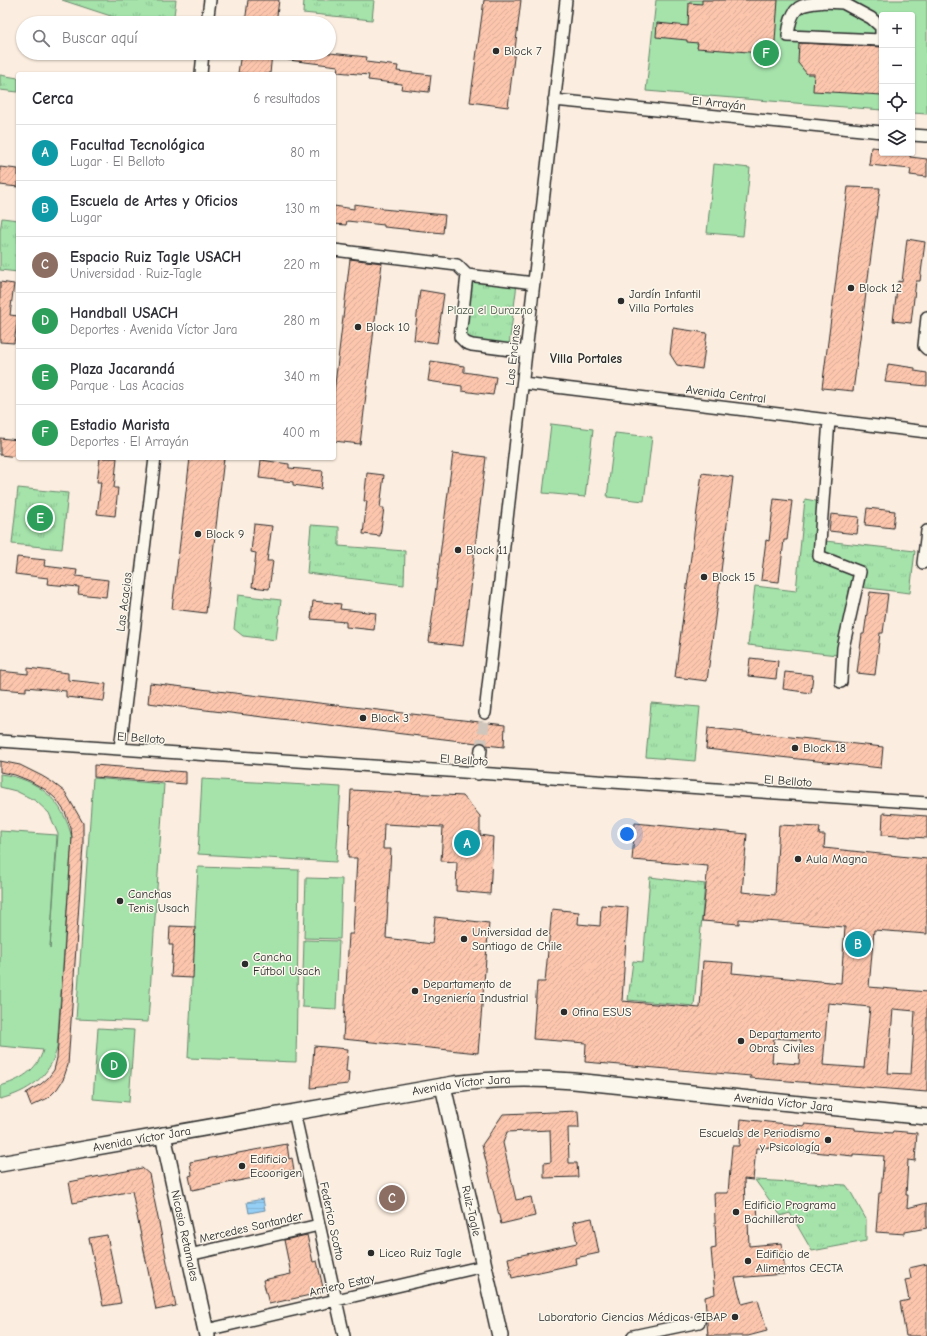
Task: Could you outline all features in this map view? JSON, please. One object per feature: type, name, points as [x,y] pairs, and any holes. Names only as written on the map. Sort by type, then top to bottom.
[{"type":"main road","name":"Avenida Víctor Jara","points":[[0,1164],[466,1082],[507,1079],[552,1080],[927,1117]]},
{"type":"main road","name":"Ruiz-Tagle","points":[[443,1086],[500,1336]]},
{"type":"main road","name":"Nicasio Retamales","points":[[163,1135],[206,1333]]},
{"type":"street","points":[[208,16],[210,0]]},
{"type":"street","name":"Las Encinas","points":[[485,713],[566,0]]},
{"type":"street","points":[[825,2],[843,3],[870,18],[881,27],[881,40],[788,36],[793,14],[801,6],[825,2]]},
{"type":"street","points":[[201,72],[203,60]]},
{"type":"street","name":"El Arrayán","points":[[554,100],[879,132]]},
{"type":"street","points":[[915,135],[927,136]]},
{"type":"street","points":[[336,250],[457,265],[468,275],[534,283]]},
{"type":"street","points":[[468,275],[460,337],[462,340],[472,345],[526,352]]},
{"type":"street","points":[[927,317],[924,346],[927,348]]},
{"type":"street","name":"Avenida Central","points":[[522,383],[927,432]]},
{"type":"street","points":[[829,420],[820,556],[860,572],[843,648],[841,682]]},
{"type":"street","name":"Las Acacias","points":[[120,749],[155,460]]},
{"type":"street","points":[[923,562],[927,531]]},
{"type":"street","name":"El Belloto","points":[[0,741],[927,803]]},
{"type":"street","points":[[478,774],[481,749]]},
{"type":"street","name":"Federico Scotto","points":[[294,1112],[344,1336]]},
{"type":"street","name":"Mercedes Santander","points":[[189,1255],[319,1225]]},
{"type":"street","name":"Arriero Estay","points":[[206,1333],[336,1300],[484,1266]]},
{"type":"street","points":[[633,1336],[699,1322]]},
{"type":"green space","points":[[62,0],[176,0],[174,16],[111,16]]},
{"type":"green space","points":[[304,0],[374,0],[372,20],[303,13]]},
{"type":"green space","points":[[656,0],[927,0],[927,114],[915,113],[915,12],[879,12],[879,110],[646,91]]},
{"type":"green space","points":[[0,75],[16,78],[16,92],[0,90]]},
{"type":"green space","points":[[714,164],[750,168],[743,236],[707,233]]},
{"type":"green space","points":[[2,218],[16,220],[16,272],[0,270],[0,231]]},
{"type":"green space","name":"Plaza el Durazno","points":[[470,280],[517,284],[509,345],[472,341],[463,336]]},
{"type":"green space","points":[[551,424],[593,429],[585,497],[543,493]]},
{"type":"green space","points":[[615,433],[652,437],[644,501],[607,497]]},
{"type":"green space","points":[[18,488],[68,493],[62,549],[12,544]]},
{"type":"green space","points":[[805,499],[826,503],[825,541],[915,551],[910,593],[850,586],[837,655],[748,645],[755,586],[796,591]]},
{"type":"green space","points":[[311,525],[339,527],[339,546],[405,551],[404,585],[307,573]]},
{"type":"green space","points":[[238,595],[281,600],[276,640],[243,636],[234,629]]},
{"type":"green space","points":[[651,703],[700,707],[695,761],[646,757]]},
{"type":"green space","points":[[0,774],[14,777],[38,786],[56,802],[68,825],[72,838],[57,1048],[49,1067],[36,1082],[20,1092],[0,1099],[0,1086],[21,1078],[27,1074],[37,1063],[43,1050],[0,1046],[0,831],[57,835],[50,948],[58,834],[49,813],[36,801],[16,791],[0,787]]},
{"type":"green space","name":"Canchas Tenis Usach","points":[[93,778],[164,784],[148,1022],[76,1019]]},
{"type":"green space","points":[[202,779],[341,787],[336,862],[198,854]]},
{"type":"green space","name":"Cancha Fútbol Usach","points":[[198,867],[299,870],[296,1062],[188,1058]]},
{"type":"green space","points":[[650,877],[705,884],[694,1006],[628,1000],[633,961],[643,962]]},
{"type":"green space","points":[[306,878],[342,879],[340,939],[304,938]]},
{"type":"green space","points":[[304,940],[339,941],[336,1009],[302,1007]]},
{"type":"green space","points":[[98,1028],[134,1030],[129,1102],[93,1099]]},
{"type":"green space","points":[[755,1180],[846,1185],[866,1219],[866,1241],[812,1251],[790,1213],[781,1216]]},
{"type":"water","points":[[263,1199],[265,1210],[249,1213],[247,1202]]},
{"type":"building","points":[[248,0],[279,0],[277,16],[246,16]]},
{"type":"building","name":"Block 7","points":[[484,0],[521,0],[508,107],[470,102]]},
{"type":"building","points":[[702,0],[778,0],[774,54],[697,48],[698,43],[687,42],[687,40],[656,37],[657,23],[688,26],[689,3],[702,4]]},
{"type":"building","points":[[799,43],[879,47],[879,95],[813,91],[814,74],[807,74],[798,63]]},
{"type":"building","points":[[336,54],[367,57],[366,62],[398,66],[397,71],[431,75],[429,92],[401,89],[402,84],[368,80],[369,75],[337,72],[338,66],[288,60],[336,60]]},
{"type":"building","points":[[240,60],[271,60],[270,72],[238,72]]},
{"type":"building","points":[[871,147],[879,148],[879,156],[910,156],[927,159],[927,177],[910,175],[911,169],[869,165]]},
{"type":"building","points":[[0,167],[16,169],[16,187],[0,185]]},
{"type":"building","name":"Block 12","points":[[848,187],[880,188],[853,391],[822,388]]},
{"type":"building","points":[[354,204],[382,209],[445,215],[443,233],[384,227],[384,225],[347,221],[346,225],[336,224],[336,206],[354,209]]},
{"type":"building","points":[[907,239],[925,242],[920,281],[916,281],[911,323],[893,321],[898,281],[902,282]]},
{"type":"building","name":"Block 10","points":[[350,259],[382,263],[360,444],[336,441],[336,376]]},
{"type":"building","points":[[0,282],[14,284],[10,315],[16,316],[16,330],[14,343],[0,342]]},
{"type":"building","points":[[420,290],[444,294],[437,343],[414,340]]},
{"type":"building","points":[[673,328],[707,333],[702,369],[677,365],[670,354]]},
{"type":"building","points":[[431,361],[464,366],[464,372],[496,377],[493,395],[462,391],[462,386],[428,381]]},
{"type":"building","points":[[888,364],[915,368],[915,371],[927,373],[927,386],[885,382]]},
{"type":"building","points":[[0,438],[16,440],[16,457],[0,455]]},
{"type":"building","name":"Block 11","points":[[453,453],[486,457],[463,646],[429,642]]},
{"type":"building","points":[[100,460],[117,460],[114,488],[118,488],[115,516],[97,514],[101,482],[97,482]]},
{"type":"building","name":"Block 9","points":[[190,460],[224,460],[206,613],[172,609]]},
{"type":"building","points":[[261,460],[289,464],[289,468],[323,471],[321,489],[293,485],[293,482],[259,478]]},
{"type":"building","points":[[367,473],[384,475],[380,508],[384,508],[380,536],[363,534],[367,501],[364,501]]},
{"type":"building","name":"Block 15","points":[[702,473],[733,477],[707,681],[675,677]]},
{"type":"building","points":[[774,499],[792,501],[787,540],[784,540],[779,582],[761,580],[766,540],[769,541]]},
{"type":"building","points":[[867,508],[895,511],[893,528],[865,525]]},
{"type":"building","points":[[831,514],[859,517],[857,534],[829,531]]},
{"type":"building","points":[[254,524],[272,526],[267,561],[273,561],[269,589],[252,587],[256,553],[251,552]]},
{"type":"building","points":[[17,557],[45,560],[44,566],[77,570],[76,576],[108,580],[106,597],[78,594],[79,587],[47,584],[48,578],[15,574]]},
{"type":"building","points":[[870,592],[888,594],[883,633],[880,633],[875,675],[857,673],[862,634],[864,634]]},
{"type":"building","points":[[313,601],[341,604],[340,609],[376,613],[374,630],[346,627],[346,622],[311,619]]},
{"type":"building","points":[[750,658],[778,661],[776,679],[748,676]]},
{"type":"building","points":[[28,668],[68,673],[68,680],[106,684],[104,701],[66,697],[66,691],[26,687],[26,691],[0,689],[0,671],[28,674]]},
{"type":"building","points":[[785,672],[813,675],[811,693],[783,689]]},
{"type":"building","name":"Block 3","points":[[150,683],[505,725],[504,747],[486,745],[481,742],[477,743],[148,703]]},
{"type":"building","name":"Block 18","points":[[708,728],[883,747],[881,768],[706,749]]},
{"type":"building","points":[[0,761],[20,765],[52,782],[65,792],[83,823],[83,845],[68,1065],[63,1080],[57,1089],[48,1098],[31,1106],[26,1093],[48,1078],[54,1070],[57,1058],[72,838],[71,828],[65,812],[56,799],[46,790],[30,781],[15,775],[0,772]]},
{"type":"building","points":[[94,765],[186,772],[186,784],[94,777]]},
{"type":"building","points":[[351,790],[463,796],[480,816],[480,835],[493,837],[490,894],[456,891],[457,862],[441,861],[443,827],[384,824],[383,849],[391,849],[386,938],[432,944],[435,917],[489,923],[478,1053],[343,1039],[349,934],[353,934],[357,858],[348,858]]},
{"type":"building","points":[[883,813],[927,816],[927,838],[882,835]]},
{"type":"building","points":[[635,823],[747,834],[742,892],[775,895],[779,825],[820,827],[819,835],[825,835],[824,848],[927,859],[927,934],[874,930],[869,987],[927,992],[927,1092],[750,1078],[751,1076],[585,1062],[586,1043],[533,1039],[537,982],[545,982],[552,909],[579,912],[578,924],[600,926],[601,905],[628,907],[622,1001],[700,1008],[703,961],[733,963],[732,973],[841,983],[845,927],[739,919],[739,924],[702,921],[708,866],[632,860]],"holes":[[[828,1003],[870,1007],[864,1068],[823,1065]],[[893,1009],[915,1011],[911,1074],[888,1073]],[[774,1038],[801,1040],[799,1064],[772,1062]]]},
{"type":"building","points":[[170,926],[195,927],[193,978],[171,977],[173,945],[169,945]]},
{"type":"building","points":[[314,1046],[348,1049],[346,1071],[349,1072],[348,1084],[311,1088]]},
{"type":"building","points":[[578,1111],[579,1128],[568,1128],[569,1163],[577,1163],[578,1177],[544,1178],[544,1163],[551,1162],[550,1130],[507,1132],[503,1143],[516,1200],[531,1197],[535,1216],[501,1224],[482,1145],[503,1114]]},
{"type":"building","points":[[741,1119],[804,1126],[804,1124],[855,1128],[855,1130],[892,1133],[893,1131],[917,1133],[915,1161],[908,1160],[906,1195],[908,1195],[907,1208],[927,1203],[927,1228],[905,1232],[905,1234],[876,1232],[884,1156],[853,1154],[853,1156],[764,1147],[756,1148],[753,1180],[744,1179],[745,1205],[757,1204],[758,1220],[748,1220],[749,1246],[782,1243],[785,1274],[735,1278],[742,1304],[758,1300],[767,1331],[748,1336],[708,1336],[705,1297],[715,1294],[711,1249],[716,1248],[714,1193],[728,1193],[732,1146],[739,1146]]},
{"type":"building","name":"Edificio Ecoorigen","points":[[287,1144],[289,1159],[292,1158],[294,1170],[192,1190],[189,1176],[192,1175],[190,1162]]},
{"type":"building","points":[[142,1168],[149,1174],[176,1306],[156,1310],[132,1191],[73,1203],[69,1182]]},
{"type":"building","points":[[592,1218],[599,1253],[575,1258],[576,1264],[512,1278],[508,1258],[577,1243],[573,1222]]},
{"type":"building","points":[[107,1235],[121,1303],[103,1306],[89,1238]]},
{"type":"building","points":[[307,1235],[313,1262],[317,1261],[324,1292],[269,1304],[263,1280],[291,1274],[284,1240]]},
{"type":"building","points":[[927,1264],[927,1336],[906,1336],[900,1302],[909,1300],[905,1280],[911,1279],[909,1268]]},
{"type":"tunnel","points":[[481,749],[485,713]]},
{"type":"place","name":"Block 7","points":[[496,51]]},
{"type":"place","name":"Estadio Marista","points":[[766,53]]},
{"type":"place","name":"Block 12","points":[[851,288]]},
{"type":"place","name":"Jardín Infantil Villa Portales","points":[[621,301]]},
{"type":"place","name":"Block 10","points":[[358,327]]},
{"type":"place","name":"Plaza Jacarandá","points":[[40,518]]},
{"type":"place","name":"Block 9","points":[[198,534]]},
{"type":"place","name":"Block 11","points":[[458,550]]},
{"type":"place","name":"Block 15","points":[[704,577]]},
{"type":"place","name":"Block 3","points":[[363,718]]},
{"type":"place","name":"Block 18","points":[[795,748]]},
{"type":"place","name":"Facultad Tecnológica","points":[[467,843]]},
{"type":"place","name":"Aula Magna","points":[[798,859]]},
{"type":"place","name":"Canchas Tenis Usach","points":[[120,901]]},
{"type":"place","name":"Universidad de Santiago de Chile","points":[[464,939]]},
{"type":"place","name":"Escuela de Artes y Oficios","points":[[858,944]]},
{"type":"place","name":"Cancha Fútbol Usach","points":[[245,964]]},
{"type":"place","name":"Departamento de Ingeniería Industrial","points":[[415,991]]},
{"type":"place","name":"Ofina ESUS","points":[[564,1012]]},
{"type":"place","name":"Departamento Obras Civiles","points":[[741,1041]]},
{"type":"place","name":"Handball USACH","points":[[114,1065]]},
{"type":"place","name":"Escuelas de Periodismo y Psicología","points":[[828,1140]]},
{"type":"place","name":"Edificio Ecoorigen","points":[[242,1166]]},
{"type":"place","name":"Espacio Ruiz Tagle USACH","points":[[392,1198]]},
{"type":"place","name":"Edificio Programa Bachillerato","points":[[736,1212]]},
{"type":"place","name":"Liceo Ruiz Tagle","points":[[371,1253]]},
{"type":"place","name":"Edificio de Alimentos CECTA","points":[[748,1261]]},
{"type":"place","name":"Laboratorio Ciencias Médicas CIBAP","points":[[735,1317]]},
{"type":"district","name":"Villa Portales","points":[[586,358]]}]
